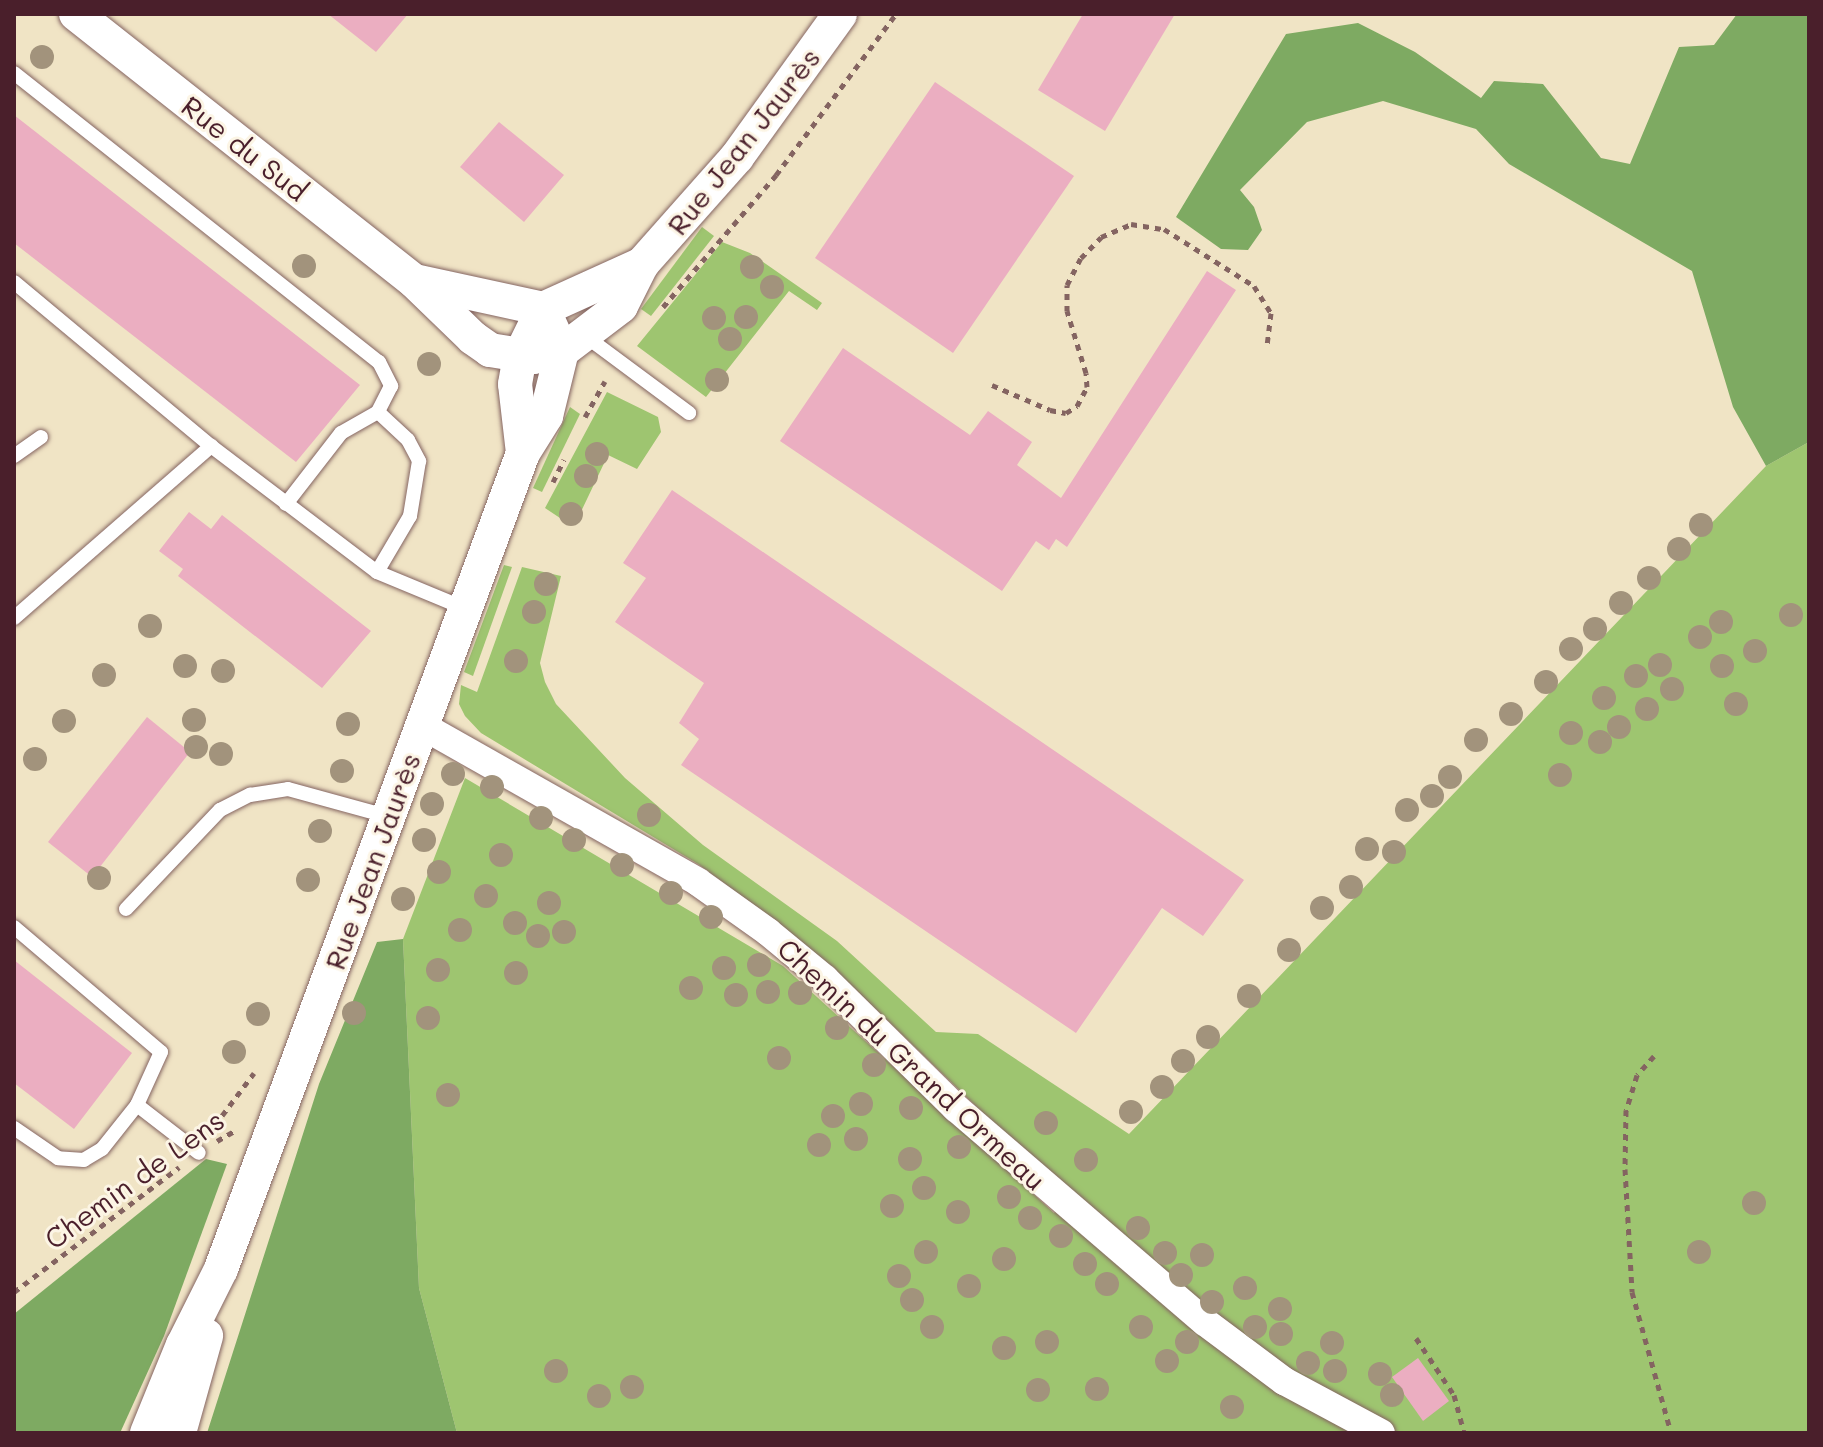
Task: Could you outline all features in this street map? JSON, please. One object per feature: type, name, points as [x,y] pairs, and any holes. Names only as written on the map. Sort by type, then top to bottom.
[{"type":"street","name":"Rue du Sud","points":[[76,14],[414,281],[508,363]]},
{"type":"street","name":"Rue Jean Jaurès","points":[[147,1433],[183,1345],[221,1269],[523,453],[546,416],[574,344],[621,306],[642,264],[737,157],[840,14]]},
{"type":"street","name":"Rue Jean Jaurès","points":[[543,309],[642,264]]},
{"type":"street","name":"Rue du Sud","points":[[414,281],[543,309]]},
{"type":"street","points":[[543,309],[574,344],[508,363],[543,309]]},
{"type":"street","name":"Rue Jean Jaurès","points":[[508,363],[523,453]]},
{"type":"street","name":"Chemin du Grand Ormeau","points":[[421,725],[698,882],[768,932],[999,1147],[1205,1322],[1284,1381],[1381,1433]]},
{"type":"street","name":"Rue Jean Jaurès","points":[[179,1433],[221,1269]]},
{"type":"lane","points":[[14,73],[379,362],[391,386],[378,412],[341,433],[286,504]]},
{"type":"lane","points":[[14,282],[211,446],[377,572],[465,608]]},
{"type":"lane","points":[[574,344],[619,363],[689,413]]},
{"type":"lane","points":[[377,572],[410,516],[419,461],[408,440],[378,412]]},
{"type":"lane","points":[[14,456],[41,437]]},
{"type":"lane","points":[[14,618],[211,446]]},
{"type":"lane","points":[[126,909],[220,810],[250,795],[288,789],[387,816]]},
{"type":"lane","points":[[14,927],[156,1042],[159,1065],[137,1105],[102,1149],[84,1160],[58,1158],[14,1128]]},
{"type":"lane","points":[[137,1105],[199,1153]]},
{"type":"path","points":[[653,319],[717,238],[776,175],[896,14]]},
{"type":"path","points":[[992,385],[1050,410],[1066,413],[1077,406],[1087,387],[1086,373],[1067,311],[1067,285],[1081,258],[1101,237],[1131,224],[1164,229],[1254,286],[1271,313],[1267,344]]},
{"type":"path","points":[[579,430],[619,363]]},
{"type":"path","points":[[547,494],[566,455]]},
{"type":"path","points":[[1654,1056],[1637,1075],[1626,1110],[1625,1169],[1632,1292],[1671,1433]]},
{"type":"path","points":[[215,1125],[261,1063]]},
{"type":"path","name":"Chemin de Lens","points":[[14,1292],[199,1153],[265,1112],[283,1108]]},
{"type":"path","points":[[1416,1338],[1454,1395],[1464,1433]]},
{"type":"green space","points":[[1737,14],[1809,14],[1809,442],[1766,466],[1733,407],[1692,271],[1509,164],[1476,129],[1383,101],[1307,122],[1240,190],[1254,207],[1262,230],[1248,250],[1221,249],[1176,217],[1286,34],[1358,23],[1415,52],[1481,98],[1494,81],[1543,84],[1601,158],[1630,164],[1679,47],[1714,45]]},
{"type":"green space","points":[[702,227],[714,236],[651,316],[641,309]]},
{"type":"green space","points":[[722,242],[750,253],[822,303],[817,310],[789,291],[706,397],[637,346]]},
{"type":"green space","points":[[607,392],[658,417],[661,432],[637,469],[608,455],[577,520],[560,518],[545,508]]},
{"type":"green space","points":[[570,407],[580,414],[542,492],[533,488]]},
{"type":"green space","points":[[1809,442],[1809,1433],[457,1433],[419,1288],[403,939],[465,778],[783,966],[1054,1213],[1070,1197],[856,990],[766,914],[698,864],[481,733],[465,716],[459,704],[461,685],[477,692],[522,567],[561,576],[540,663],[545,682],[556,704],[625,778],[703,845],[837,941],[936,1032],[978,1034],[1129,1134],[1766,466]]},
{"type":"green space","points":[[504,565],[512,567],[473,676],[464,672]]},
{"type":"green space","points":[[403,939],[419,1288],[457,1433],[207,1433],[319,1084],[377,942]]},
{"type":"green space","points":[[206,1159],[227,1164],[164,1336],[120,1433],[14,1433],[14,1314]]},
{"type":"building","points":[[328,14],[408,14],[376,52]]},
{"type":"building","points":[[1083,14],[1175,14],[1105,131],[1038,90]]},
{"type":"building","points":[[935,82],[1074,176],[953,353],[815,258]]},
{"type":"building","points":[[14,115],[360,385],[296,462],[14,243]]},
{"type":"building","points":[[499,122],[564,175],[524,222],[460,167]]},
{"type":"building","points":[[1207,271],[1236,290],[1067,547],[1056,539],[1049,550],[1036,541],[1002,591],[780,441],[843,348],[970,435],[988,411],[1032,442],[1017,465],[1061,498]]},
{"type":"building","points":[[672,490],[1244,880],[1203,936],[1162,908],[1076,1033],[681,765],[699,739],[679,723],[704,683],[615,622],[646,578],[623,563]]},
{"type":"building","points":[[189,512],[211,529],[222,515],[371,631],[322,688],[178,576],[183,569],[159,551]]},
{"type":"building","points":[[147,717],[190,752],[92,877],[48,842]]},
{"type":"building","points":[[14,960],[132,1053],[74,1129],[14,1083]]},
{"type":"building","points":[[1418,1358],[1449,1401],[1423,1421],[1392,1377]]}]
